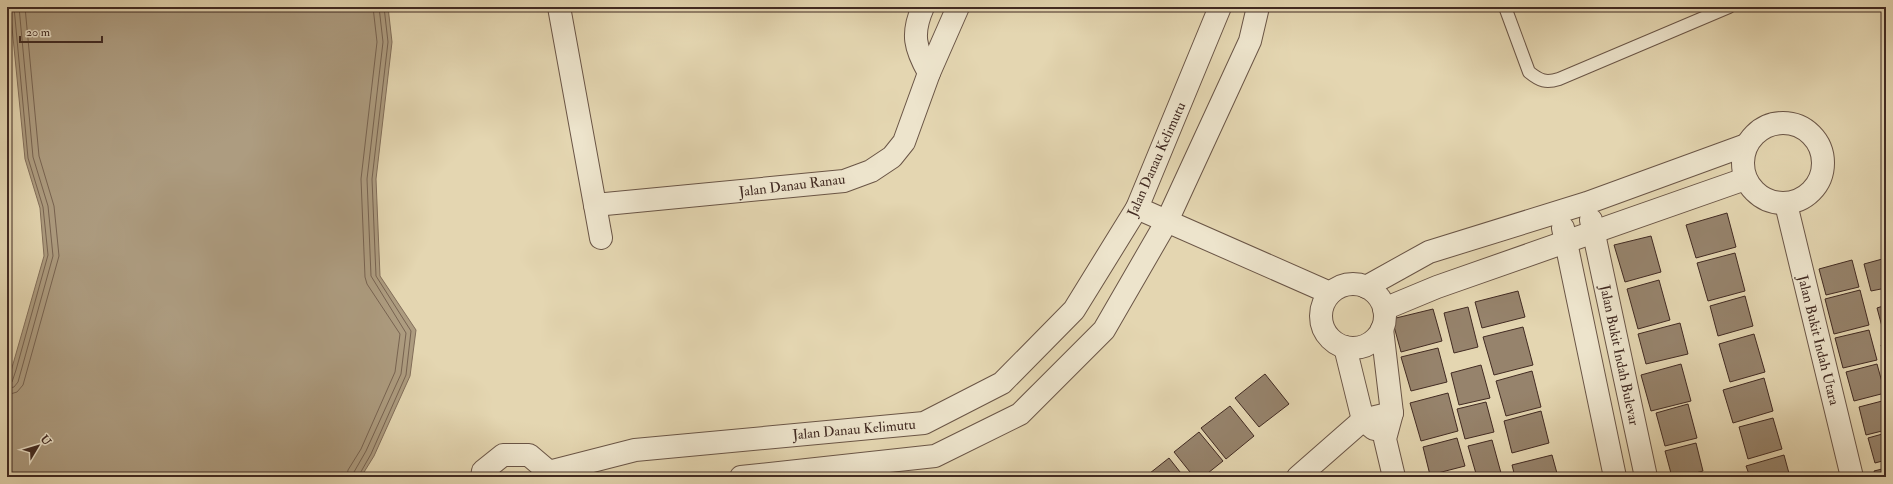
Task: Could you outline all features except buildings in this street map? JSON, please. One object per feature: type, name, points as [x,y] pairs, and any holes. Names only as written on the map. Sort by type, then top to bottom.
[{"type":"street","points":[[559,7],[601,238]]},
{"type":"street","points":[[923,7],[916,23],[916,41],[921,59],[929,73]]},
{"type":"street","name":"Jalan Danau Ranau","points":[[596,205],[844,181],[871,172],[892,157],[904,142],[929,73],[958,7]]},
{"type":"street","name":"Jalan Danau Kelimutu","points":[[549,475],[635,450],[924,423],[1002,383],[1074,310],[1137,208],[1220,7]]},
{"type":"street","points":[[741,477],[935,456],[1020,414],[1104,330],[1167,222],[1250,41],[1258,7]]},
{"type":"street","points":[[1780,122],[1794,124],[1807,130],[1817,140],[1823,153],[1824,168],[1820,181],[1812,193],[1800,200],[1786,204],[1772,202],[1759,196],[1745,179],[1743,159],[1746,145],[1755,133],[1767,126],[1780,122]]},
{"type":"street","points":[[1366,287],[1429,252],[1587,203],[1746,145]]},
{"type":"street","points":[[1394,477],[1385,439],[1392,413],[1383,319],[1381,300],[1374,292],[1366,287],[1347,284],[1338,287],[1330,293],[1324,302],[1321,313],[1322,324],[1327,334],[1335,342],[1345,346],[1356,347],[1367,344],[1376,337],[1383,319],[1437,287],[1745,179]]},
{"type":"street","name":"Jalan Bukit Indah Bulevar","points":[[1587,203],[1646,477]]},
{"type":"street","name":"Jalan Bukit Indah Utara","points":[[1786,204],[1852,477]]},
{"type":"street","points":[[1137,208],[1330,293]]},
{"type":"street","points":[[1559,212],[1616,477]]},
{"type":"street","points":[[1345,346],[1363,420],[1385,439]]},
{"type":"street","points":[[1298,477],[1363,420],[1392,413]]},
{"type":"street","points":[[482,477],[483,471],[503,455],[529,455],[549,475]]},
{"type":"lane","points":[[1505,7],[1529,72],[1544,82],[1560,79],[1729,7]]},
{"type":"water","points":[[10,7],[388,7],[392,42],[376,179],[380,276],[416,330],[410,376],[374,456],[361,477],[7,477],[7,385],[44,256],[40,208],[25,159]]}]
